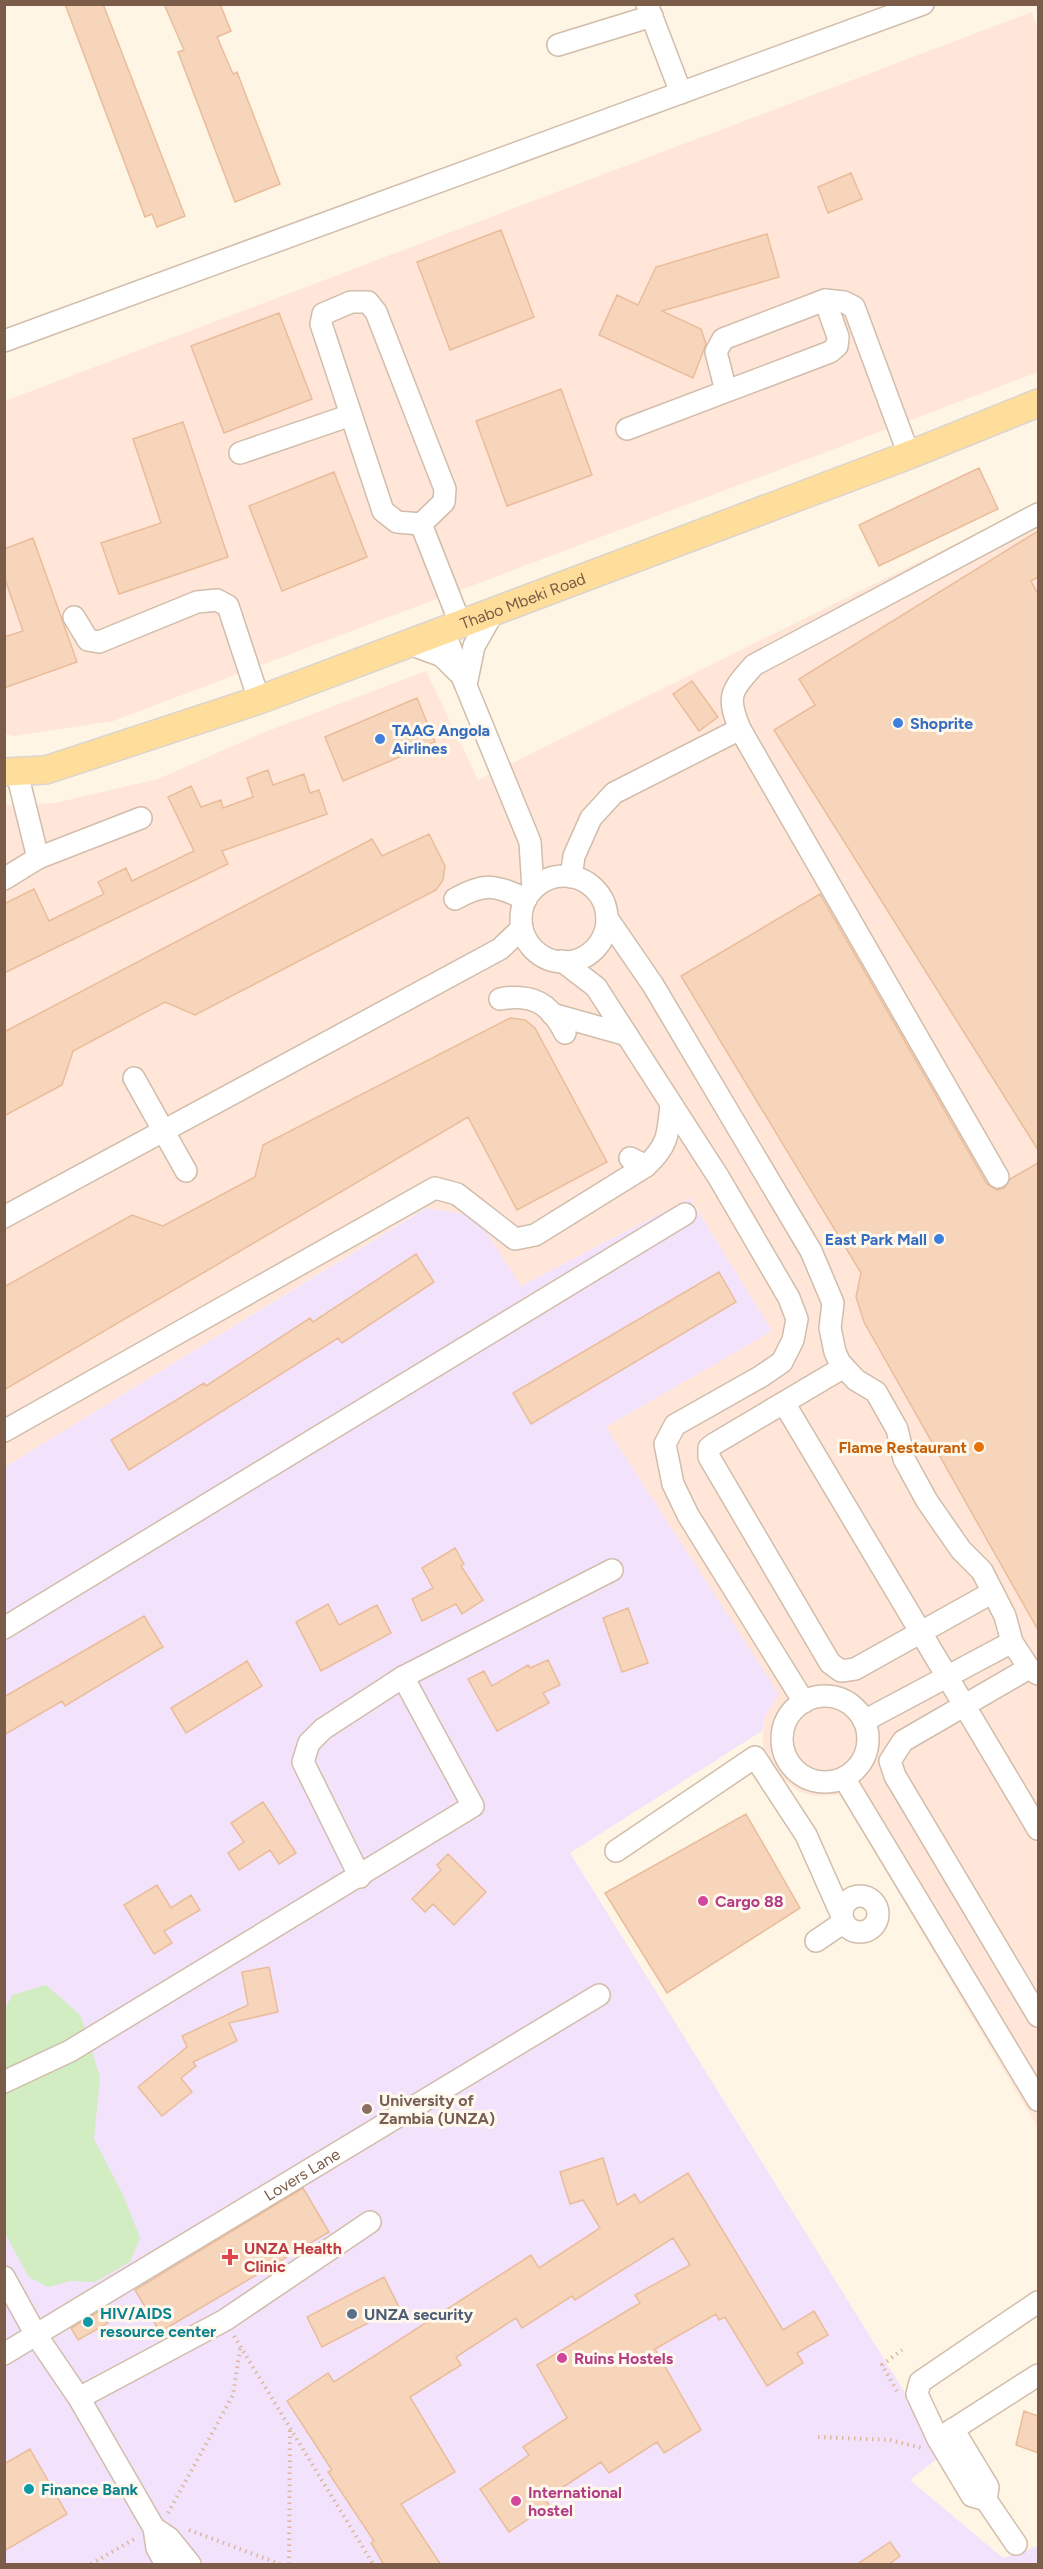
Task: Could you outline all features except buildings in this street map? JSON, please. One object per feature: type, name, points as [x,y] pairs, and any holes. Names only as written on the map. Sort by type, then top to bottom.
[{"type":"main road","name":"Thabo Mbeki Road","points":[[11,772],[46,770],[259,700],[909,455],[1037,404]]},
{"type":"street","points":[[4,341],[923,4]]},
{"type":"street","points":[[558,45],[649,10],[681,93]]},
{"type":"street","points":[[726,391],[716,352],[723,339],[825,300],[844,302],[854,307],[909,455]]},
{"type":"street","points":[[627,429],[830,352],[837,346],[838,337],[825,300]]},
{"type":"street","points":[[351,302],[368,302],[376,312],[446,489],[444,502],[422,524],[397,522],[383,511],[321,324],[323,314],[351,302]]},
{"type":"street","points":[[240,453],[351,415]]},
{"type":"street","points":[[998,1177],[740,729],[731,706],[736,685],[754,665],[1038,514]]},
{"type":"street","points":[[422,524],[466,685],[530,842],[530,894]]},
{"type":"street","points":[[74,617],[88,640],[99,642],[197,602],[218,600],[228,606],[259,700]]},
{"type":"street","points":[[466,685],[474,646],[494,611]]},
{"type":"street","points":[[407,643],[442,656],[456,669],[466,685]]},
{"type":"street","points":[[567,877],[591,818],[614,794],[740,729]]},
{"type":"street","points":[[11,772],[38,858]]},
{"type":"street","points":[[4,879],[38,858],[141,818]]},
{"type":"street","points":[[530,842],[567,877]]},
{"type":"street","points":[[500,949],[536,951],[553,961],[577,960],[590,953],[604,935],[607,918],[606,909],[597,892],[583,880],[567,877],[543,882],[530,894],[522,910],[522,928],[536,951]]},
{"type":"street","points":[[455,899],[478,886],[530,894]]},
{"type":"street","points":[[607,918],[653,985],[811,1251],[833,1303],[830,1321],[831,1340],[844,1367],[856,1380],[876,1392],[897,1429],[904,1459],[927,1501],[961,1550],[982,1571],[1005,1616],[1012,1642],[1034,1671],[903,1741],[890,1761],[895,1776],[1038,2016]]},
{"type":"street","points":[[4,1217],[500,949],[522,928]]},
{"type":"street","points":[[590,953],[596,987]]},
{"type":"street","points":[[562,961],[596,987],[719,1178],[789,1298],[797,1319],[793,1340],[782,1362],[675,1425],[665,1444],[674,1484],[688,1515],[804,1702]]},
{"type":"street","points":[[500,999],[521,995],[540,1002],[565,1032]]},
{"type":"street","points":[[552,1014],[627,1035]]},
{"type":"street","points":[[134,1078],[186,1171]]},
{"type":"street","points":[[4,1431],[435,1188],[457,1194],[515,1239],[535,1235],[638,1162],[661,1152],[668,1132],[671,1104]]},
{"type":"street","points":[[4,1628],[685,1214]]},
{"type":"street","points":[[844,1367],[714,1444],[709,1448],[708,1457],[830,1663],[841,1671],[855,1669],[993,1592]]},
{"type":"street","points":[[784,1403],[1038,1829]]},
{"type":"street","points":[[360,1877],[303,1762],[309,1743],[323,1730],[403,1677],[612,1570]]},
{"type":"street","points":[[864,1721],[1012,1642]]},
{"type":"street","points":[[4,2082],[70,2051],[360,1877],[473,1806],[403,1677]]},
{"type":"street","points":[[833,1697],[852,1705],[864,1721],[867,1749],[859,1766],[844,1778],[824,1782],[804,1777],[787,1758],[783,1731],[791,1714],[804,1702],[813,1698],[833,1697]]},
{"type":"street","points":[[616,1851],[755,1758],[806,1835],[824,1876],[843,1919],[854,1931],[868,1930],[873,1926],[878,1913],[872,1901],[824,1876]]},
{"type":"street","points":[[765,1772],[787,1758]]},
{"type":"street","points":[[779,1793],[804,1777]]},
{"type":"street","points":[[844,1778],[1038,2100]]},
{"type":"street","points":[[816,1941],[843,1919],[846,1902],[859,1896]]},
{"type":"street","name":"Lovers Lane","points":[[4,2354],[599,1995]]},
{"type":"street","points":[[79,2398],[225,2320],[370,2222]]},
{"type":"street","points":[[4,2277],[36,2335],[79,2398],[154,2528],[157,2548],[166,2565]]},
{"type":"street","points":[[1016,2544],[986,2500],[972,2496],[917,2394],[920,2382],[1038,2302]]},
{"type":"street","points":[[940,2439],[1038,2375]]},
{"type":"street","points":[[154,2528],[169,2538],[190,2565]]},
{"type":"path","points":[[225,2320],[373,2565]]},
{"type":"path","points":[[91,2565],[154,2528],[166,2516],[233,2395],[240,2348]]},
{"type":"path","points":[[289,2565],[290,2428]]},
{"type":"path","points":[[818,2437],[890,2440],[940,2439]]},
{"type":"path","points":[[154,2528],[173,2524],[280,2565]]},
{"type":"shaded area","points":[[1032,12],[1038,29],[1038,372],[113,721],[15,736],[5,734],[5,401]]},
{"type":"shaded area","points":[[1038,503],[1038,2128],[840,1795],[813,1796],[800,1792],[778,1776],[765,1754],[762,1741],[765,1716],[778,1694],[606,1427],[771,1331],[691,1199],[520,1286],[476,1217],[425,1208],[5,1467],[5,805],[55,803],[158,779],[260,734],[426,671],[478,780]]},
{"type":"shaded area","name":"University of Zambia (UNZA)","points":[[690,1198],[772,1331],[606,1427],[779,1694],[765,1716],[762,1731],[570,1853],[943,2454],[910,2480],[1003,2558],[1038,2546],[1038,2564],[5,2564],[5,1467],[426,1208],[476,1216],[521,1286]]},
{"type":"green space","points":[[46,1985],[81,2016],[100,2077],[94,2139],[123,2195],[140,2238],[130,2262],[95,2282],[70,2281],[48,2287],[29,2277],[5,2234],[4,2011],[12,1995]]},
{"type":"place","name":"Shoprite","points":[[898,723]]},
{"type":"place","name":"TAAG Angola Airlines","points":[[380,739]]},
{"type":"place","name":"East Park Mall","points":[[939,1239]]},
{"type":"place","name":"Flame Restaurant","points":[[979,1447]]},
{"type":"place","name":"Cargo 88","points":[[703,1901]]},
{"type":"place","name":"University of Zambia (UNZA)","points":[[367,2109]]},
{"type":"place","name":"UNZA Health Clinic","points":[[230,2257]]},
{"type":"place","name":"UNZA security","points":[[352,2314]]},
{"type":"place","name":"HIV/AIDS resource center","points":[[88,2322]]},
{"type":"place","name":"Ruins Hostels","points":[[562,2358]]},
{"type":"place","name":"Finance Bank","points":[[29,2489]]},
{"type":"place","name":"International hostel","points":[[516,2501]]}]
